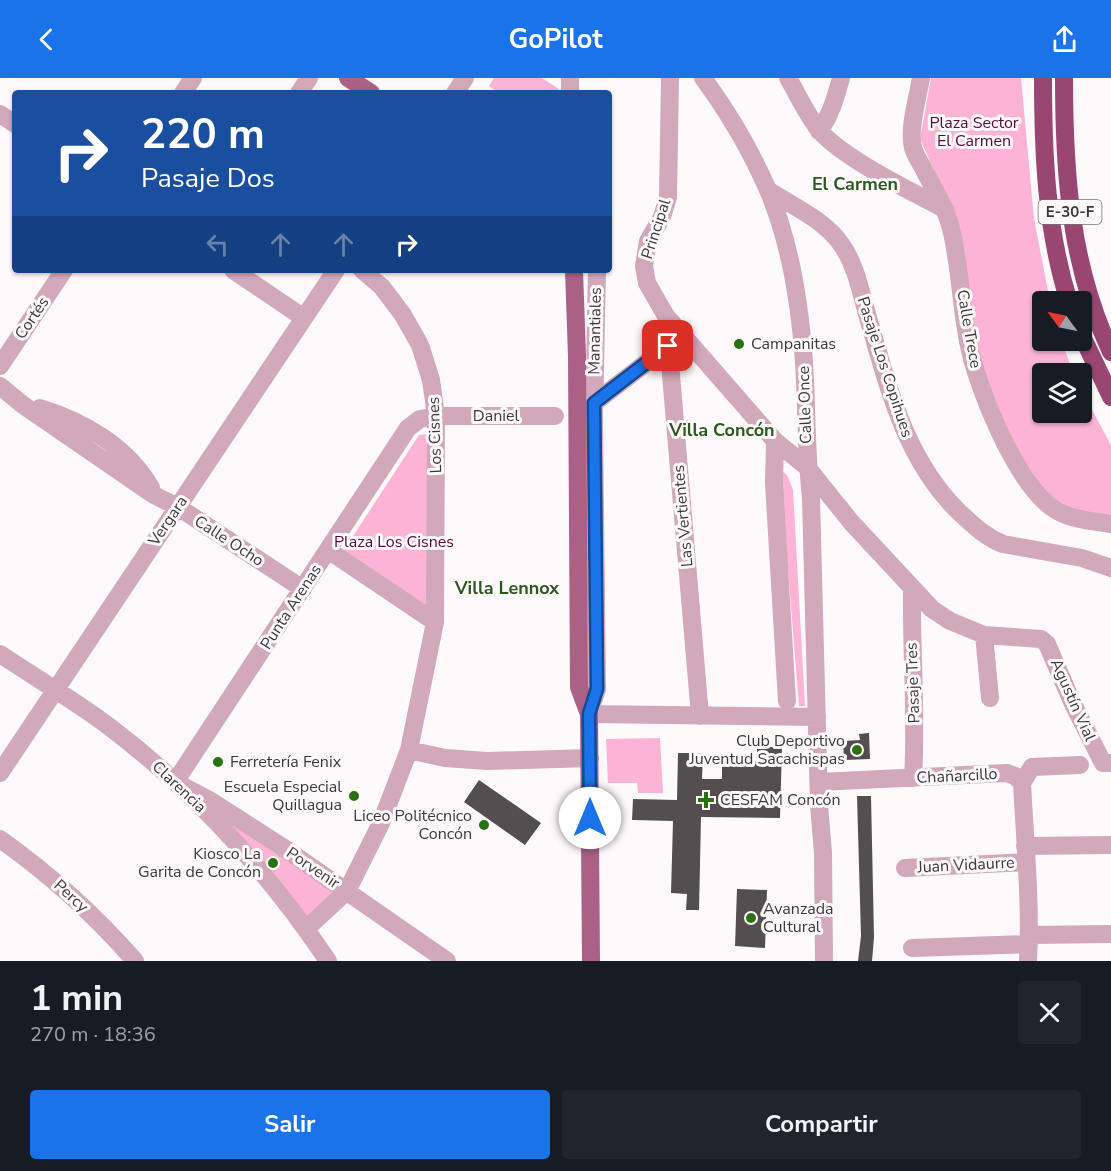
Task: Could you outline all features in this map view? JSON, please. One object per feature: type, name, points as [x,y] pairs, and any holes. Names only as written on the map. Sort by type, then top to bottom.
[{"type":"highway","name":"E-30-F","points":[[1043,78],[1047,195],[1054,245],[1066,291]]},
{"type":"highway","name":"E-30-F","points":[[1064,78],[1065,163],[1072,225],[1084,282],[1111,352]]},
{"type":"highway","points":[[1089,351],[1111,397]]},
{"type":"main road","points":[[348,78],[366,90]]},
{"type":"main road","name":"Manantiales","points":[[575,273],[579,687],[589,714],[591,961]]},
{"type":"street","name":"Principal","points":[[670,78],[668,197],[662,217],[648,241],[644,266],[647,283],[666,316],[775,441],[807,467],[843,512],[932,609],[950,621],[984,635],[1041,639]]},
{"type":"street","name":"Calle Once","points":[[703,78],[742,137],[768,190],[785,244],[798,309],[804,361],[807,467],[811,498],[823,853],[824,961]]},
{"type":"street","points":[[788,78],[819,130],[836,146],[945,209]]},
{"type":"street","points":[[819,130],[826,123],[841,78]]},
{"type":"street","name":"Calle Trece","points":[[921,78],[912,140],[916,154],[945,209],[952,230],[958,259],[968,344],[978,378],[1006,444],[1027,483],[1044,501],[1070,517],[1111,524]]},
{"type":"street","name":"Pasaje Los Copihues","points":[[768,190],[825,226],[848,255],[902,426],[920,462],[956,509],[977,529],[1003,544],[1082,558],[1111,568]]},
{"type":"street","name":"Cortés","points":[[0,366],[62,273]]},
{"type":"street","points":[[237,273],[304,318]]},
{"type":"street","name":"Vergara","points":[[2,764],[55,690],[334,273]]},
{"type":"street","name":"Los Cisnes","points":[[306,929],[347,891],[381,823],[409,750],[435,622],[436,416],[431,380],[420,345],[412,329],[393,301],[365,273]]},
{"type":"street","name":"Manantiales","points":[[589,714],[597,689],[594,403],[597,273]]},
{"type":"street","name":"Las Vertientes","points":[[666,316],[700,716]]},
{"type":"street","points":[[594,403],[668,346]]},
{"type":"street","name":"Calle Ocho","points":[[0,386],[23,405],[66,417],[103,438],[132,462],[154,495],[178,507],[303,589]]},
{"type":"street","name":"Daniel","points":[[436,416],[555,416]]},
{"type":"street","name":"Punta Arenas","points":[[175,782],[408,428],[420,419],[436,416]]},
{"type":"street","points":[[775,441],[774,483],[787,701]]},
{"type":"street","points":[[812,529],[816,522],[843,512]]},
{"type":"street","points":[[328,550],[435,622]]},
{"type":"street","name":"Pasaje Tres","points":[[912,588],[911,644],[915,693],[913,778]]},
{"type":"street","points":[[984,635],[990,698]]},
{"type":"street","name":"Agustín Vial","points":[[1041,639],[1052,652],[1073,704],[1107,763]]},
{"type":"street","name":"Clarencia","points":[[0,654],[111,728],[175,782],[254,862],[328,961]]},
{"type":"street","points":[[589,714],[817,717]]},
{"type":"street","points":[[409,750],[445,758],[487,761],[590,758]]},
{"type":"street","points":[[1022,783],[1032,767],[1080,765]]},
{"type":"street","name":"Chañarcillo","points":[[819,782],[1007,773],[1015,776],[1022,783],[1028,947]]},
{"type":"street","name":"Porvenir","points":[[175,782],[211,801],[347,891],[447,961]]},
{"type":"street","name":"Percy","points":[[0,839],[61,887],[135,961]]},
{"type":"street","name":"Juan Vidaurre","points":[[905,868],[1111,845]]},
{"type":"street","points":[[912,948],[1028,947],[1111,934]]},
{"type":"green space","points":[[494,78],[542,78],[559,89],[495,90],[489,86]]},
{"type":"green space","name":"Plaza Sector El Carmen","points":[[931,78],[1021,78],[1034,219],[1048,291],[1032,291],[1032,351],[1065,351],[1070,363],[1032,363],[1032,423],[1092,423],[1092,410],[1111,445],[1111,517],[1069,511],[1033,481],[1007,431],[978,357],[960,228],[920,139]]},
{"type":"green space","name":"Plaza Los Cisnes","points":[[427,434],[433,437],[432,603],[421,609],[342,553],[419,435]]},
{"type":"green space","points":[[780,470],[787,475],[793,490],[805,706],[799,706]]},
{"type":"green space","points":[[660,738],[663,793],[638,793],[637,783],[608,783],[606,739]]},
{"type":"green space","points":[[227,819],[334,893],[305,921]]},
{"type":"building","name":"Club Deportivo Juventud Sacachispas","points":[[869,733],[870,759],[844,760],[843,741],[860,740],[859,734]]},
{"type":"building","points":[[757,747],[782,747],[780,818],[701,817],[699,910],[686,910],[687,894],[671,893],[673,821],[632,820],[633,799],[677,800],[678,753],[703,753],[702,779],[722,779],[722,763],[757,761]]},
{"type":"building","points":[[479,780],[541,823],[525,845],[464,802]]},
{"type":"building","points":[[857,796],[871,796],[874,937],[872,961],[858,961],[861,936]]},
{"type":"building","name":"Avanzada Cultural","points":[[737,889],[767,890],[765,948],[735,946]]},
{"type":"place","name":"Campanitas","points":[[739,344]]},
{"type":"place","name":"Club Deportivo Juventud Sacachispas","points":[[857,750]]},
{"type":"place","name":"Ferretería Fenix","points":[[218,762]]},
{"type":"place","name":"Escuela Especial Quillagua","points":[[354,796]]},
{"type":"place","name":"CESFAM Concón","points":[[706,800]]},
{"type":"place","name":"Liceo Politécnico Concón","points":[[484,825]]},
{"type":"place","name":"Kiosco La Garita de Concón","points":[[273,863]]},
{"type":"place","name":"Avanzada Cultural","points":[[751,918]]},
{"type":"district","name":"El Carmen","points":[[855,184]]},
{"type":"district","name":"Villa Concón","points":[[722,430]]},
{"type":"district","name":"Villa Lennox","points":[[507,588]]},
{"type":"route","points":[[590,818],[589,714],[597,689],[594,403],[668,346]]}]
